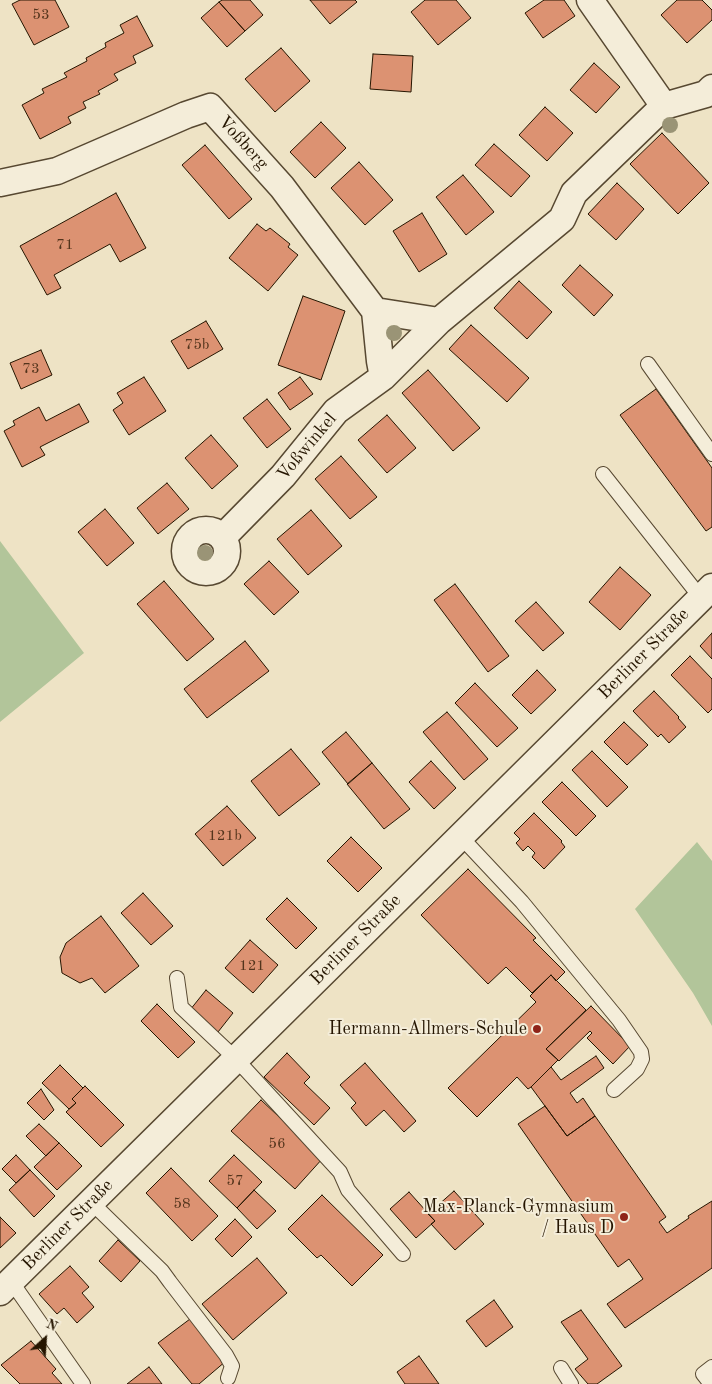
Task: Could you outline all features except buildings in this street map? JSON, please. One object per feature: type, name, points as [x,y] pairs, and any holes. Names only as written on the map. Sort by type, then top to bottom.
[{"type":"street","points":[[590,0],[664,106]]},
{"type":"street","points":[[383,377],[375,311],[439,321],[562,219],[574,193],[664,106],[706,94],[712,88]]},
{"type":"street","name":"Voßberg","points":[[0,183],[57,171],[186,115],[210,107],[282,187],[375,311]]},
{"type":"street","name":"Voßwinkel","points":[[223,537],[284,476],[336,411],[383,377],[439,321]]},
{"type":"street","name":"Berliner Straße","points":[[6,1286],[707,592]]},
{"type":"lane","points":[[648,364],[712,454]]},
{"type":"lane","points":[[603,474],[707,592]]},
{"type":"lane","points":[[460,836],[522,902],[619,1020],[641,1052],[642,1059],[637,1069],[614,1090]]},
{"type":"lane","points":[[176,978],[182,1007],[236,1059],[340,1172],[348,1190],[403,1254]]},
{"type":"lane","points":[[91,1202],[162,1271],[176,1288],[226,1355],[232,1366],[228,1378]]},
{"type":"lane","points":[[6,1286],[84,1384]]},
{"type":"lane","points":[[711,1384],[703,1374],[712,1367]]},
{"type":"lane","points":[[561,1368],[571,1384]]},
{"type":"green space","points":[[0,541],[84,653],[0,722]]},
{"type":"green space","points":[[697,842],[712,861],[712,1026],[693,993],[635,909]]},
{"type":"place","name":"Hermann-Allmers-Schule","points":[[537,1029]]},
{"type":"place","name":"Max-Planck-Gymnasium / Haus D","points":[[624,1217]]}]
